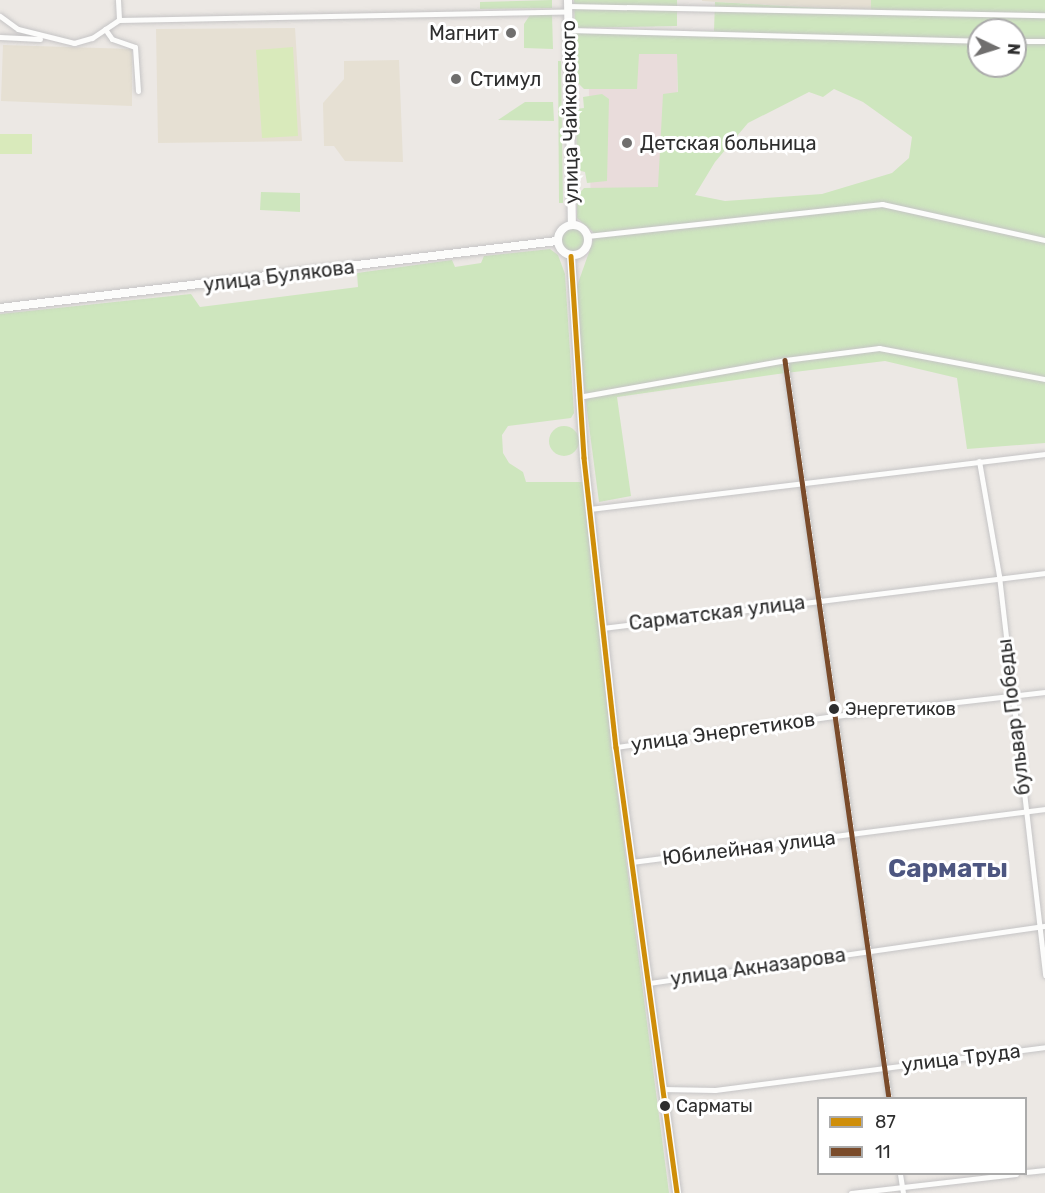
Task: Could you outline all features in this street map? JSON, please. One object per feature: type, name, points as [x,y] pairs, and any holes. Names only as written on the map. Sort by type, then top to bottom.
[{"type":"street","points":[[118,0],[119,20]]},
{"type":"street","points":[[0,37],[74,43],[119,20],[568,6],[1045,15]]},
{"type":"street","name":"улица Чайковского","points":[[568,6],[572,225]]},
{"type":"street","points":[[0,16],[18,29],[46,39]]},
{"type":"street","points":[[105,29],[112,39],[135,47],[138,91]]},
{"type":"street","points":[[569,30],[967,41]]},
{"type":"street","points":[[1027,41],[1045,41]]},
{"type":"street","points":[[571,256],[561,251],[557,241],[559,233],[572,225],[587,236],[882,204],[1045,240]]},
{"type":"street","points":[[571,256],[584,250],[587,236]]},
{"type":"street","name":"улица Булякова","points":[[0,308],[557,241]]},
{"type":"street","points":[[571,256],[578,397],[616,747],[677,1193]]},
{"type":"street","points":[[578,397],[785,360],[879,348],[1045,379]]},
{"type":"street","points":[[785,360],[889,1097]]},
{"type":"street","points":[[590,509],[1045,454]]},
{"type":"street","name":"бульвар Победы","points":[[979,461],[999,576],[1011,696],[1042,926],[1045,975]]},
{"type":"street","name":"Сарматская улица","points":[[603,628],[999,576],[1045,573]]},
{"type":"street","name":"улица Энергетиков","points":[[616,747],[835,716],[1045,692]]},
{"type":"street","name":"Юбилейная улица","points":[[632,862],[1045,809]]},
{"type":"street","name":"улица Акназарова","points":[[649,983],[1042,926]]},
{"type":"street","name":"улица Труда","points":[[662,1089],[715,1090],[1045,1047]]},
{"type":"street","points":[[1027,1172],[1045,1170]]},
{"type":"street","points":[[900,1175],[902,1190]]},
{"type":"street","points":[[851,1193],[902,1190],[1003,1175]]},
{"type":"shaded area","points":[[702,0],[871,0],[871,11],[702,1]]},
{"type":"shaded area","points":[[295,28],[302,141],[158,143],[156,29]]},
{"type":"shaded area","points":[[588,35],[677,35],[679,199],[591,219]]},
{"type":"shaded area","points":[[3,45],[132,49],[132,106],[1,101]]},
{"type":"shaded area","points":[[399,60],[403,162],[345,161],[334,146],[324,146],[323,103],[344,79],[344,61]]},
{"type":"green space","points":[[552,0],[552,8],[480,9],[480,2]]},
{"type":"green space","points":[[574,0],[677,0],[677,26],[575,28]]},
{"type":"green space","points":[[871,0],[1045,0],[1045,443],[967,449],[957,378],[885,361],[778,374],[617,397],[631,496],[599,502],[584,388],[577,286],[593,241],[593,232],[577,218],[577,196],[584,188],[658,187],[663,94],[678,92],[677,54],[639,54],[637,89],[584,89],[575,80],[574,32],[714,31],[715,2],[871,11]],"holes":[[[834,89],[863,102],[912,137],[909,158],[892,173],[822,194],[725,201],[695,195],[715,162],[748,123],[809,92],[823,97]]]},
{"type":"green space","points":[[530,15],[552,15],[553,49],[524,48],[524,24]]},
{"type":"green space","points":[[293,47],[298,136],[262,138],[256,50]]},
{"type":"green space","points":[[558,61],[561,61],[563,203],[559,203]]},
{"type":"green space","points":[[602,94],[609,99],[607,181],[587,183],[585,172],[577,170],[576,109],[584,108],[583,97]]},
{"type":"green space","points":[[525,102],[553,102],[554,121],[498,120]]},
{"type":"green space","points":[[0,134],[32,134],[32,154],[0,154]]},
{"type":"green space","points":[[261,192],[300,193],[300,212],[260,210]]},
{"type":"green space","points":[[573,229],[581,232],[584,240],[581,248],[573,251],[565,248],[562,240],[565,232]]},
{"type":"green space","points":[[550,249],[558,255],[565,274],[574,413],[571,418],[508,426],[502,435],[503,453],[509,463],[523,472],[526,482],[583,482],[613,759],[669,1193],[0,1193],[0,314],[191,294],[200,307],[358,287],[357,273],[452,260],[455,267],[481,263],[484,256]]},
{"type":"green space","points":[[564,426],[575,430],[579,441],[575,452],[564,456],[553,452],[549,441],[553,430]]},
{"type":"transit line","name":"87","points":[[571,256],[584,458],[616,747],[677,1193]]},
{"type":"transit line","name":"11","points":[[785,360],[889,1097]]},
{"type":"place","name":"Магнит","points":[[511,33]]},
{"type":"place","name":"Стимул","points":[[456,79]]},
{"type":"place","name":"Детская больница","points":[[627,143]]},
{"type":"place","name":"Энергетиков","points":[[834,709]]},
{"type":"place","name":"Сарматы","points":[[665,1106]]},
{"type":"district","name":"Сарматы","points":[[948,869]]}]
